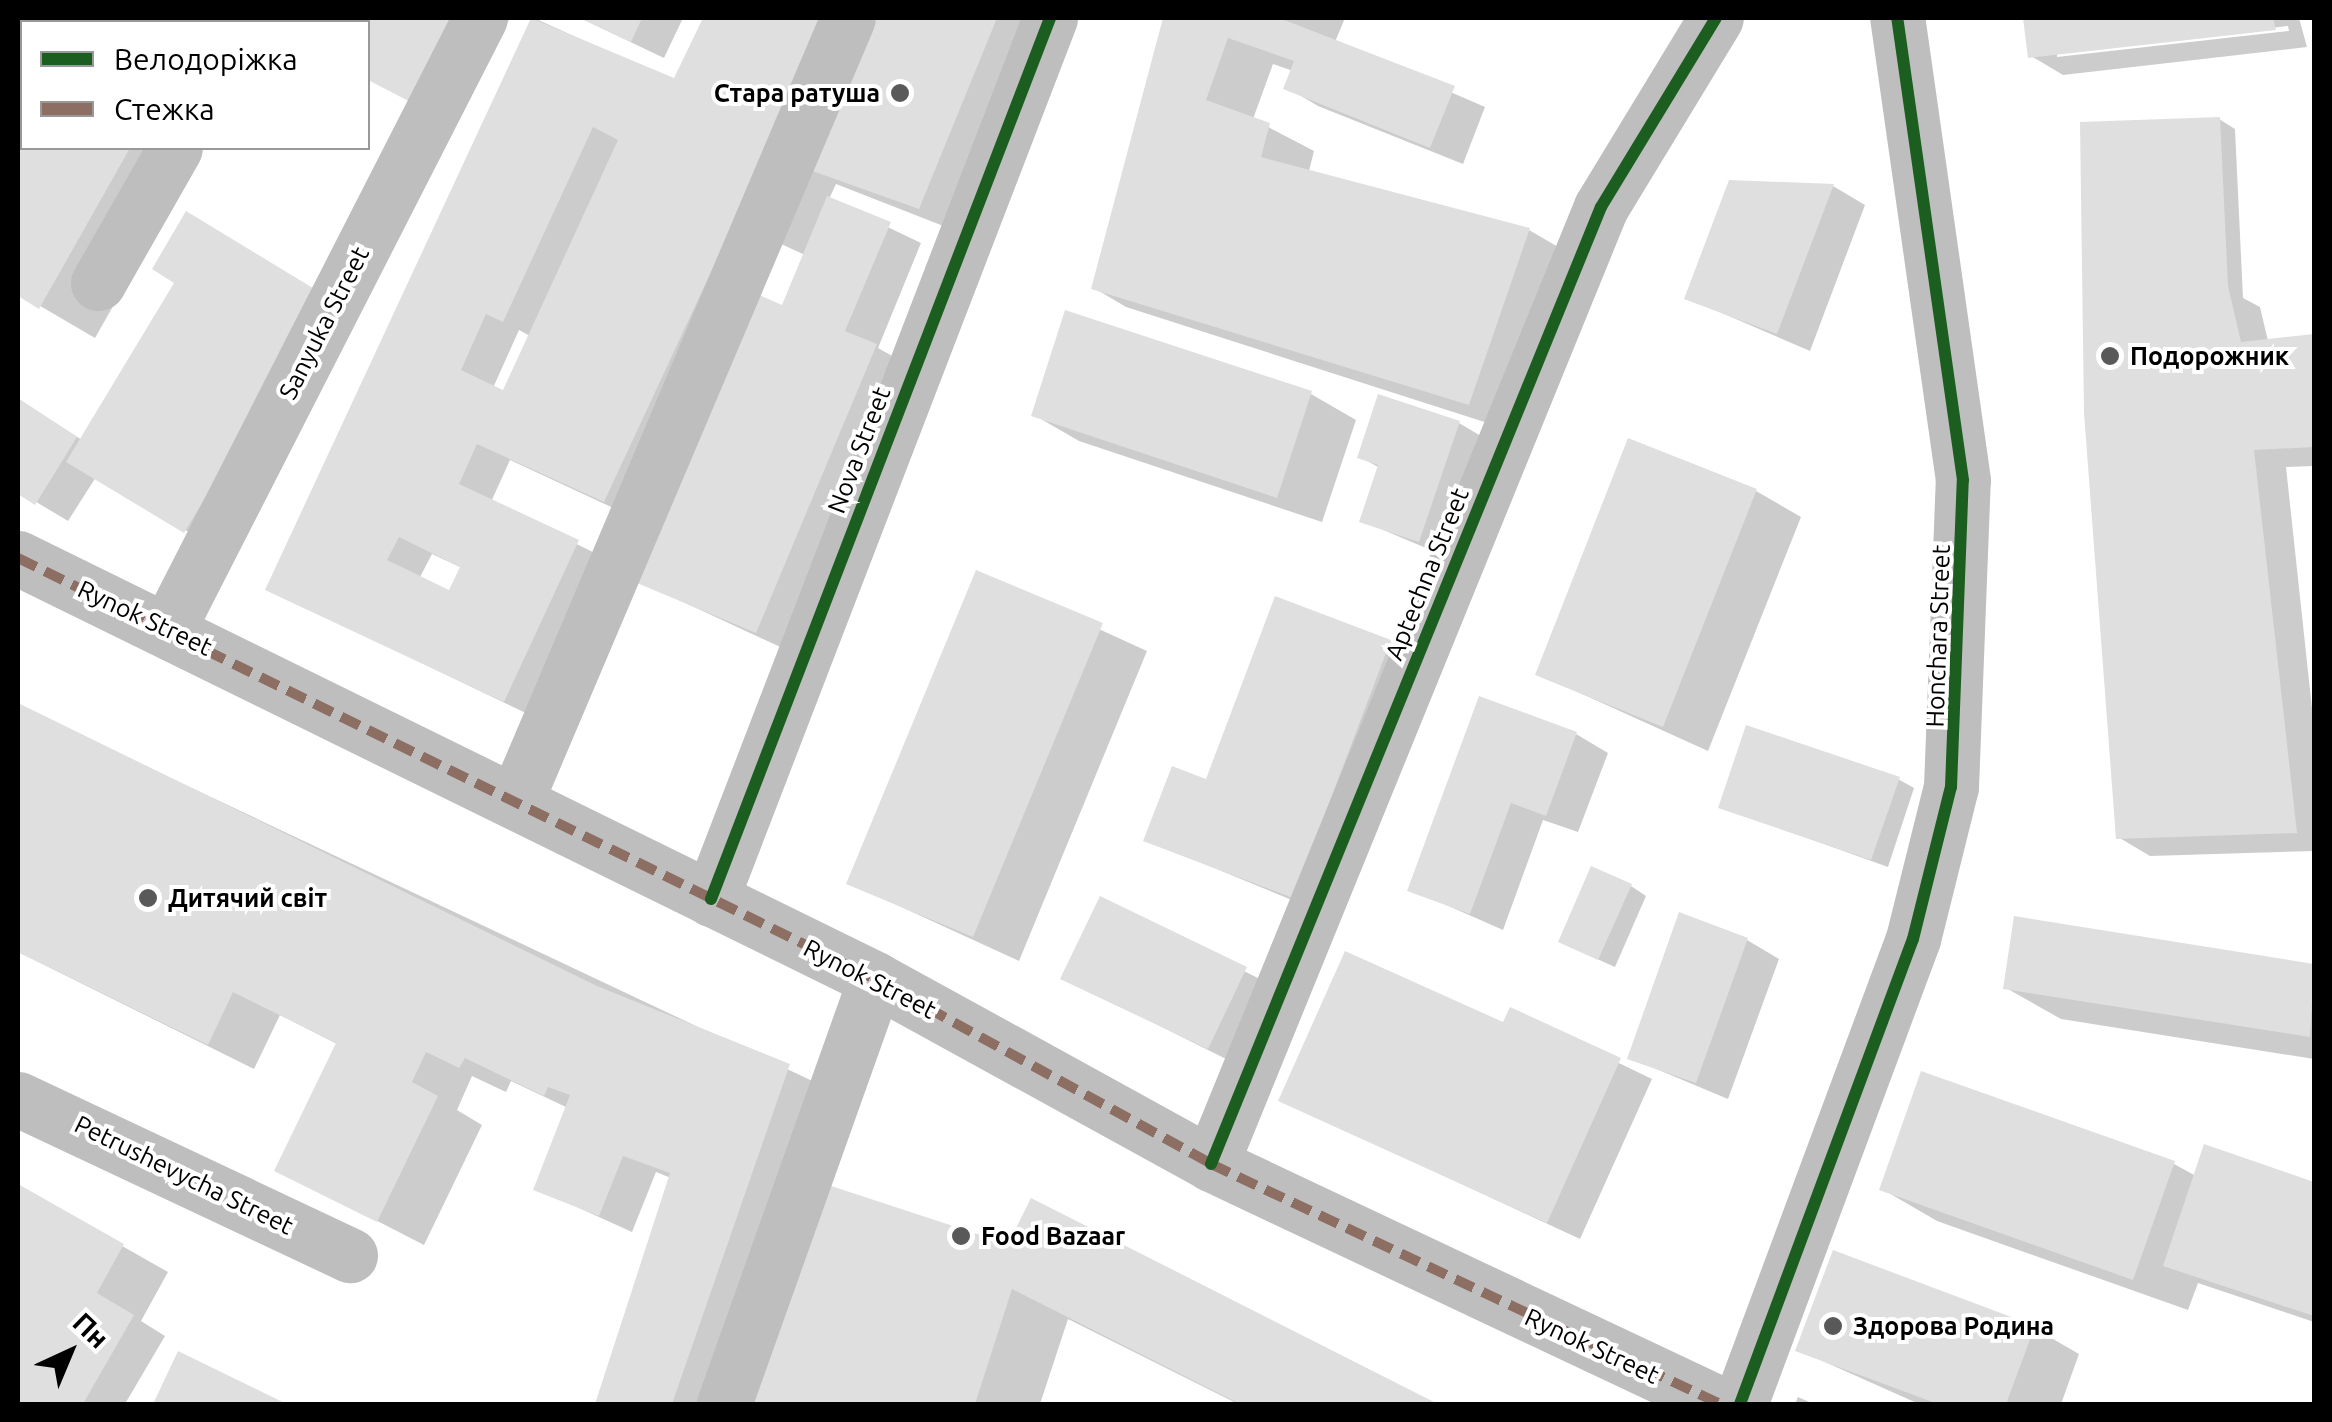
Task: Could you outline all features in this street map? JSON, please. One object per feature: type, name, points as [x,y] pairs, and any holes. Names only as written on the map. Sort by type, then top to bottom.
[{"type":"street","name":"Sanyuka Street","points":[[168,629],[480,18]]},
{"type":"street","points":[[518,798],[848,18]]},
{"type":"street","name":"Nova Street","points":[[711,898],[1050,18]]},
{"type":"street","name":"Aptechna Street","points":[[1211,1164],[1602,207],[1716,18]]},
{"type":"street","name":"Honchara Street","points":[[1740,1404],[1913,939],[1951,787],[1963,480],[1897,18]]},
{"type":"street","points":[[98,283],[174,150]]},
{"type":"street","name":"Rynok Street","points":[[18,558],[518,798],[875,979],[1211,1164],[1720,1404]]},
{"type":"street","points":[[724,1404],[875,979]]},
{"type":"street","name":"Petrushevycha Street","points":[[18,1098],[350,1255]]},
{"type":"building","points":[[18,18],[204,18],[20,20],[20,150],[129,150],[39,309],[18,296]]},
{"type":"building","points":[[293,18],[469,18],[422,108],[370,81],[370,20]]},
{"type":"building","points":[[531,18],[674,78],[703,18],[829,18],[604,502],[477,444],[459,484],[579,540],[504,702],[265,590]],"holes":[[[593,127],[618,140],[503,390],[461,370],[486,314],[503,322]],[[399,537],[460,567],[449,590],[387,560]]]},
{"type":"building","points":[[580,18],[642,18],[631,42]]},
{"type":"building","name":"Стара ратуша","points":[[864,18],[997,18],[919,209],[804,168]]},
{"type":"building","points":[[1163,18],[1279,18],[1455,86],[1430,148],[1283,89],[1294,61],[1228,38],[1206,100],[1270,123],[1261,157],[1530,228],[1469,405],[1091,289]]},
{"type":"building","points":[[2023,18],[2273,18],[2276,30],[2028,58]]},
{"type":"building","points":[[2220,117],[2228,286],[2241,342],[2314,334],[2314,447],[2254,450],[2297,833],[2116,839],[2084,413],[2080,122]]},
{"type":"building","points":[[1729,180],[1834,184],[1777,334],[1684,299]]},
{"type":"building","points":[[827,196],[891,222],[845,331],[877,344],[756,633],[637,583],[757,294],[782,305]]},
{"type":"building","points":[[186,211],[326,296],[184,533],[66,462],[174,283],[152,269]]},
{"type":"building","points":[[1065,310],[1312,391],[1277,498],[1031,416]]},
{"type":"building","points":[[1378,394],[1460,421],[1419,542],[1359,522],[1378,465],[1357,458]]},
{"type":"building","points":[[18,398],[77,437],[35,505],[18,494]]},
{"type":"building","points":[[1628,438],[1757,489],[1663,727],[1535,675]]},
{"type":"building","points":[[976,570],[1103,623],[973,937],[846,884]]},
{"type":"building","points":[[1275,596],[1391,640],[1293,898],[1143,841],[1172,766],[1206,779]]},
{"type":"building","points":[[1479,696],[1577,732],[1546,816],[1511,803],[1470,914],[1407,891]]},
{"type":"building","points":[[18,703],[597,986],[790,1064],[672,1404],[595,1404],[670,1173],[623,1156],[599,1216],[533,1190],[570,1095],[548,1087],[544,1096],[465,1058],[459,1068],[426,1052],[412,1082],[438,1096],[377,1222],[274,1171],[336,1043],[233,992],[208,1045],[18,952]]},
{"type":"building","points":[[1746,725],[1900,777],[1871,860],[1718,808]]},
{"type":"building","points":[[1591,866],[1632,884],[1598,960],[1558,942]]},
{"type":"building","points":[[1100,896],[1247,967],[1208,1049],[1060,979]]},
{"type":"building","points":[[1679,912],[1748,938],[1696,1083],[1627,1059]]},
{"type":"building","points":[[2014,916],[2314,964],[2310,1037],[2003,989]]},
{"type":"building","points":[[1345,951],[1503,1022],[1510,1007],[1621,1058],[1547,1223],[1278,1101]]},
{"type":"building","points":[[1921,1071],[2175,1161],[2133,1280],[1879,1190]]},
{"type":"building","points":[[2204,1144],[2314,1182],[2314,1316],[2163,1266]]},
{"type":"building","name":"Food Bazaar","points":[[819,1182],[1008,1244],[1031,1198],[1438,1404],[1240,1404],[1012,1289],[975,1404],[747,1404]]},
{"type":"building","points":[[18,1184],[124,1244],[97,1293],[134,1315],[83,1404],[18,1404]]},
{"type":"building","points":[[1833,1250],[2035,1326],[2006,1404],[1938,1404],[1795,1351]]},
{"type":"building","points":[[178,1351],[256,1389],[287,1404],[153,1404]]},
{"type":"marked path","points":[[18,558],[875,979],[1211,1164],[1720,1404]]},
{"type":"cycle path","points":[[711,899],[1050,18]]},
{"type":"cycle path","points":[[1211,1164],[1601,207],[1716,18]]},
{"type":"cycle path","points":[[1740,1404],[1913,939],[1951,787],[1963,480],[1897,18]]},
{"type":"place","name":"Стара ратуша","points":[[900,93]]},
{"type":"place","name":"Подорожник","points":[[2110,356]]},
{"type":"place","name":"Дитячий світ","points":[[148,898]]},
{"type":"place","name":"Food Bazaar","points":[[961,1236]]},
{"type":"place","name":"Здорова Родина","points":[[1833,1326]]}]
